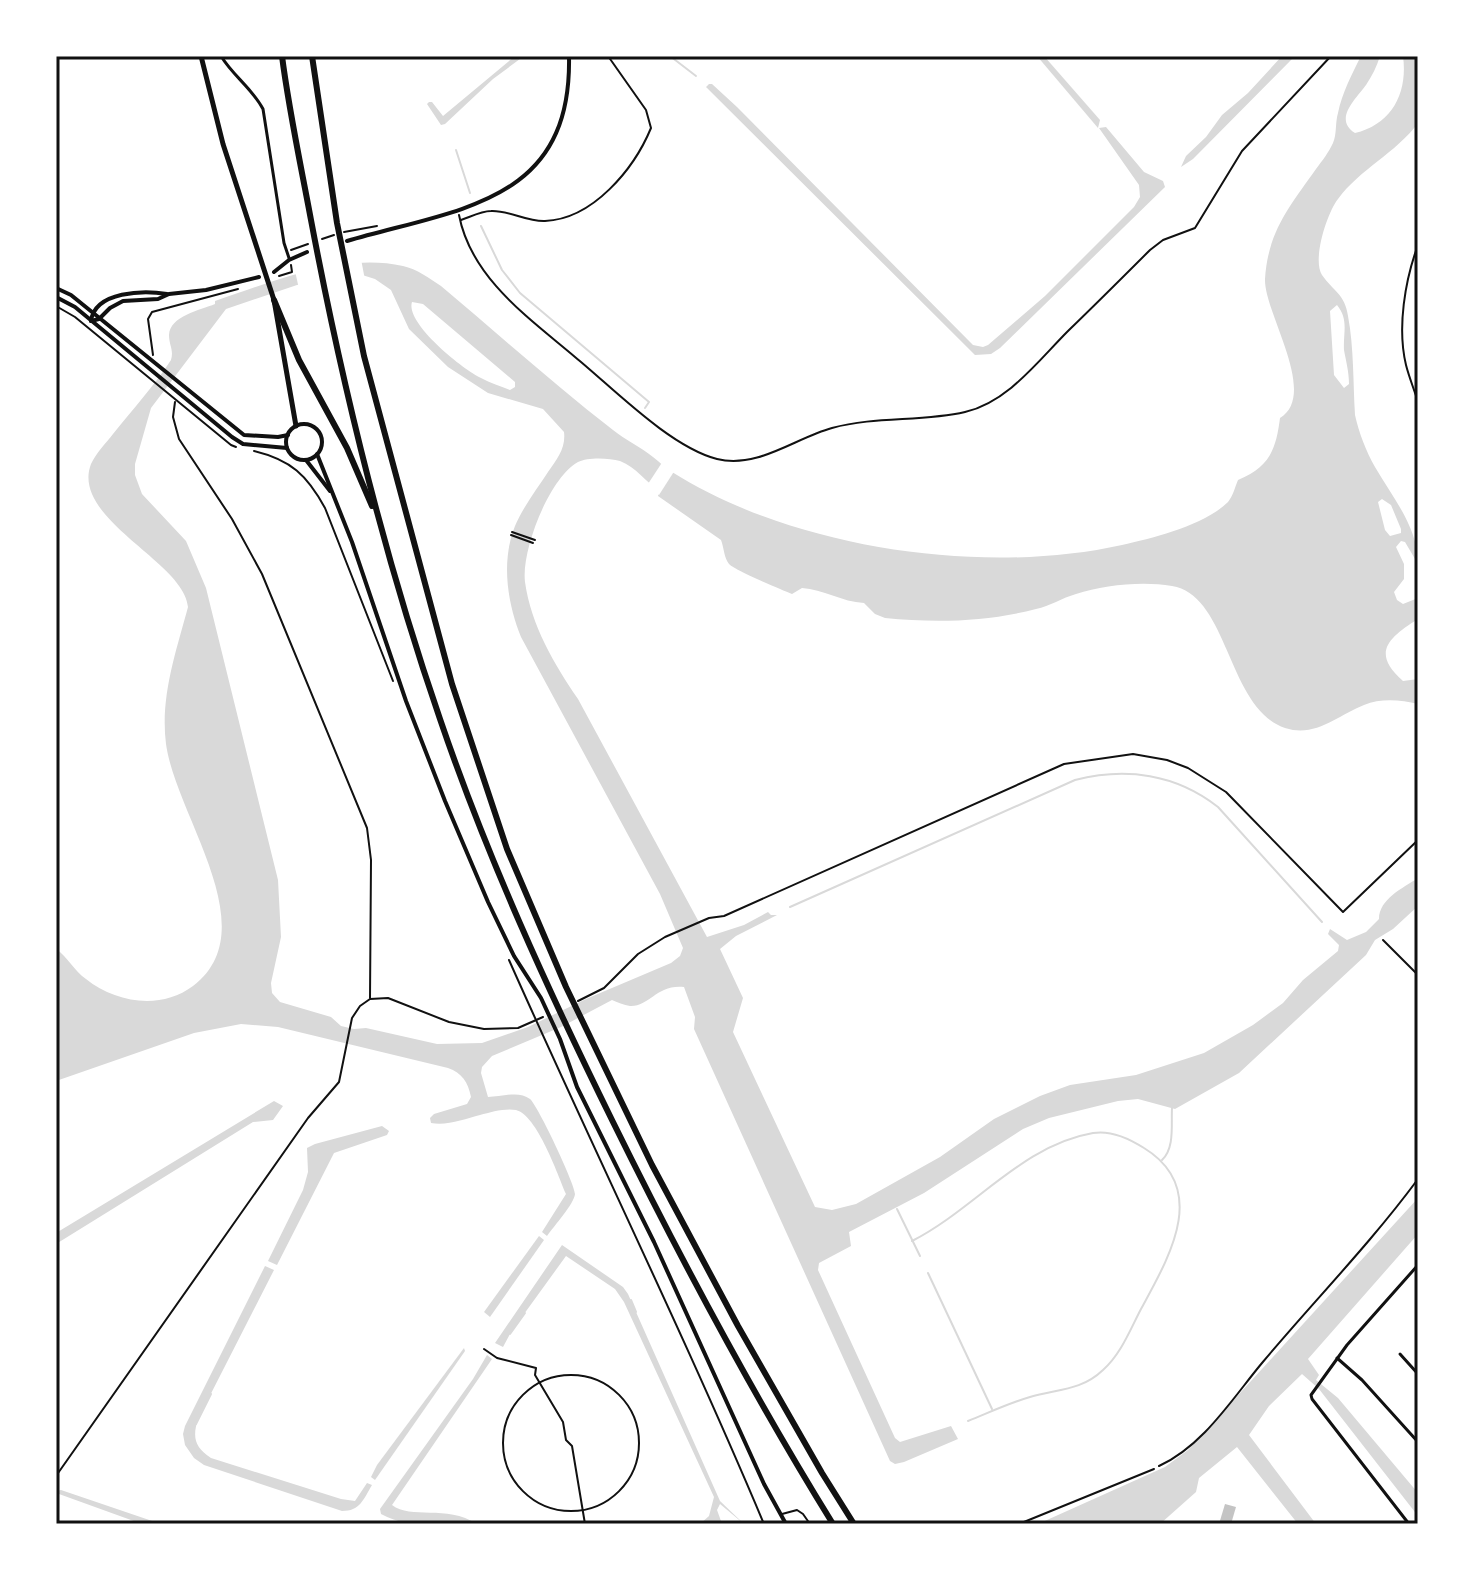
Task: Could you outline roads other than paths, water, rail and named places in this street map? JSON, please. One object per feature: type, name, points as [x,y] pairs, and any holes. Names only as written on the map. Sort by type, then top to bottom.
[{"type":"highway","points":[[282,56],[326,303],[383,535],[439,718],[497,869],[574,1042],[654,1205],[741,1370],[833,1524]]},
{"type":"highway","points":[[312,56],[350,295],[436,624],[471,744],[507,849],[566,987],[652,1165],[738,1326],[854,1524]]},
{"type":"highway","points":[[274,300],[299,360],[347,448],[383,535]]},
{"type":"main road","points":[[201,56],[223,144],[274,300],[296,426]]},
{"type":"street","points":[[221,56],[229,69],[256,95],[263,109],[289,260]]},
{"type":"street","points":[[347,241],[444,214],[508,190],[537,165],[556,137],[568,90],[569,56]]},
{"type":"street","points":[[274,275],[289,260],[307,252]]},
{"type":"street","points":[[91,321],[92,313],[101,304],[121,295],[206,290],[259,277]]},
{"type":"street","points":[[56,288],[71,295],[244,435],[278,437],[288,435],[296,426],[308,424],[318,431],[322,443],[317,454],[305,460],[298,459],[287,448],[243,444],[75,307],[56,297]]},
{"type":"street","points":[[91,321],[99,319],[123,301],[158,299],[169,294]]},
{"type":"street","points":[[287,448],[288,435]]},
{"type":"street","points":[[317,454],[352,542],[406,701],[445,801],[504,936],[541,998],[577,1087],[654,1242],[786,1524]]},
{"type":"street","points":[[305,460],[331,493]]},
{"type":"street","points":[[1409,1524],[1312,1399],[1314,1389],[1337,1358],[1418,1265]]},
{"type":"street","points":[[1400,1354],[1418,1374]]},
{"type":"street","points":[[1337,1358],[1362,1380],[1418,1442]]},
{"type":"lane","points":[[1019,1524],[1154,1469]]},
{"type":"lane","points":[[781,1514],[797,1510],[810,1524]]},
{"type":"waterway","points":[[670,56],[696,76]]},
{"type":"waterway","points":[[456,150],[470,193]]},
{"type":"waterway","points":[[481,226],[502,270],[520,293],[649,402],[645,408]]},
{"type":"waterway","points":[[790,907],[1075,780],[1132,774],[1185,787],[1218,807],[1322,922]]},
{"type":"waterway","points":[[1162,1160],[1171,1142],[1172,1108]]},
{"type":"waterway","points":[[912,1241],[1044,1150],[1093,1133],[1113,1134],[1144,1148],[1164,1165],[1176,1183],[1180,1204],[1171,1247],[1125,1341],[1109,1364],[1095,1377],[1077,1386],[1022,1399],[968,1421]]},
{"type":"waterway","points":[[897,1209],[920,1256]]},
{"type":"waterway","points":[[928,1273],[992,1409]]},
{"type":"waterway","points":[[631,1300],[636,1312]]},
{"type":"waterway","points":[[510,1334],[525,1313]]},
{"type":"waterway","points":[[196,1424],[211,1394]]}]
